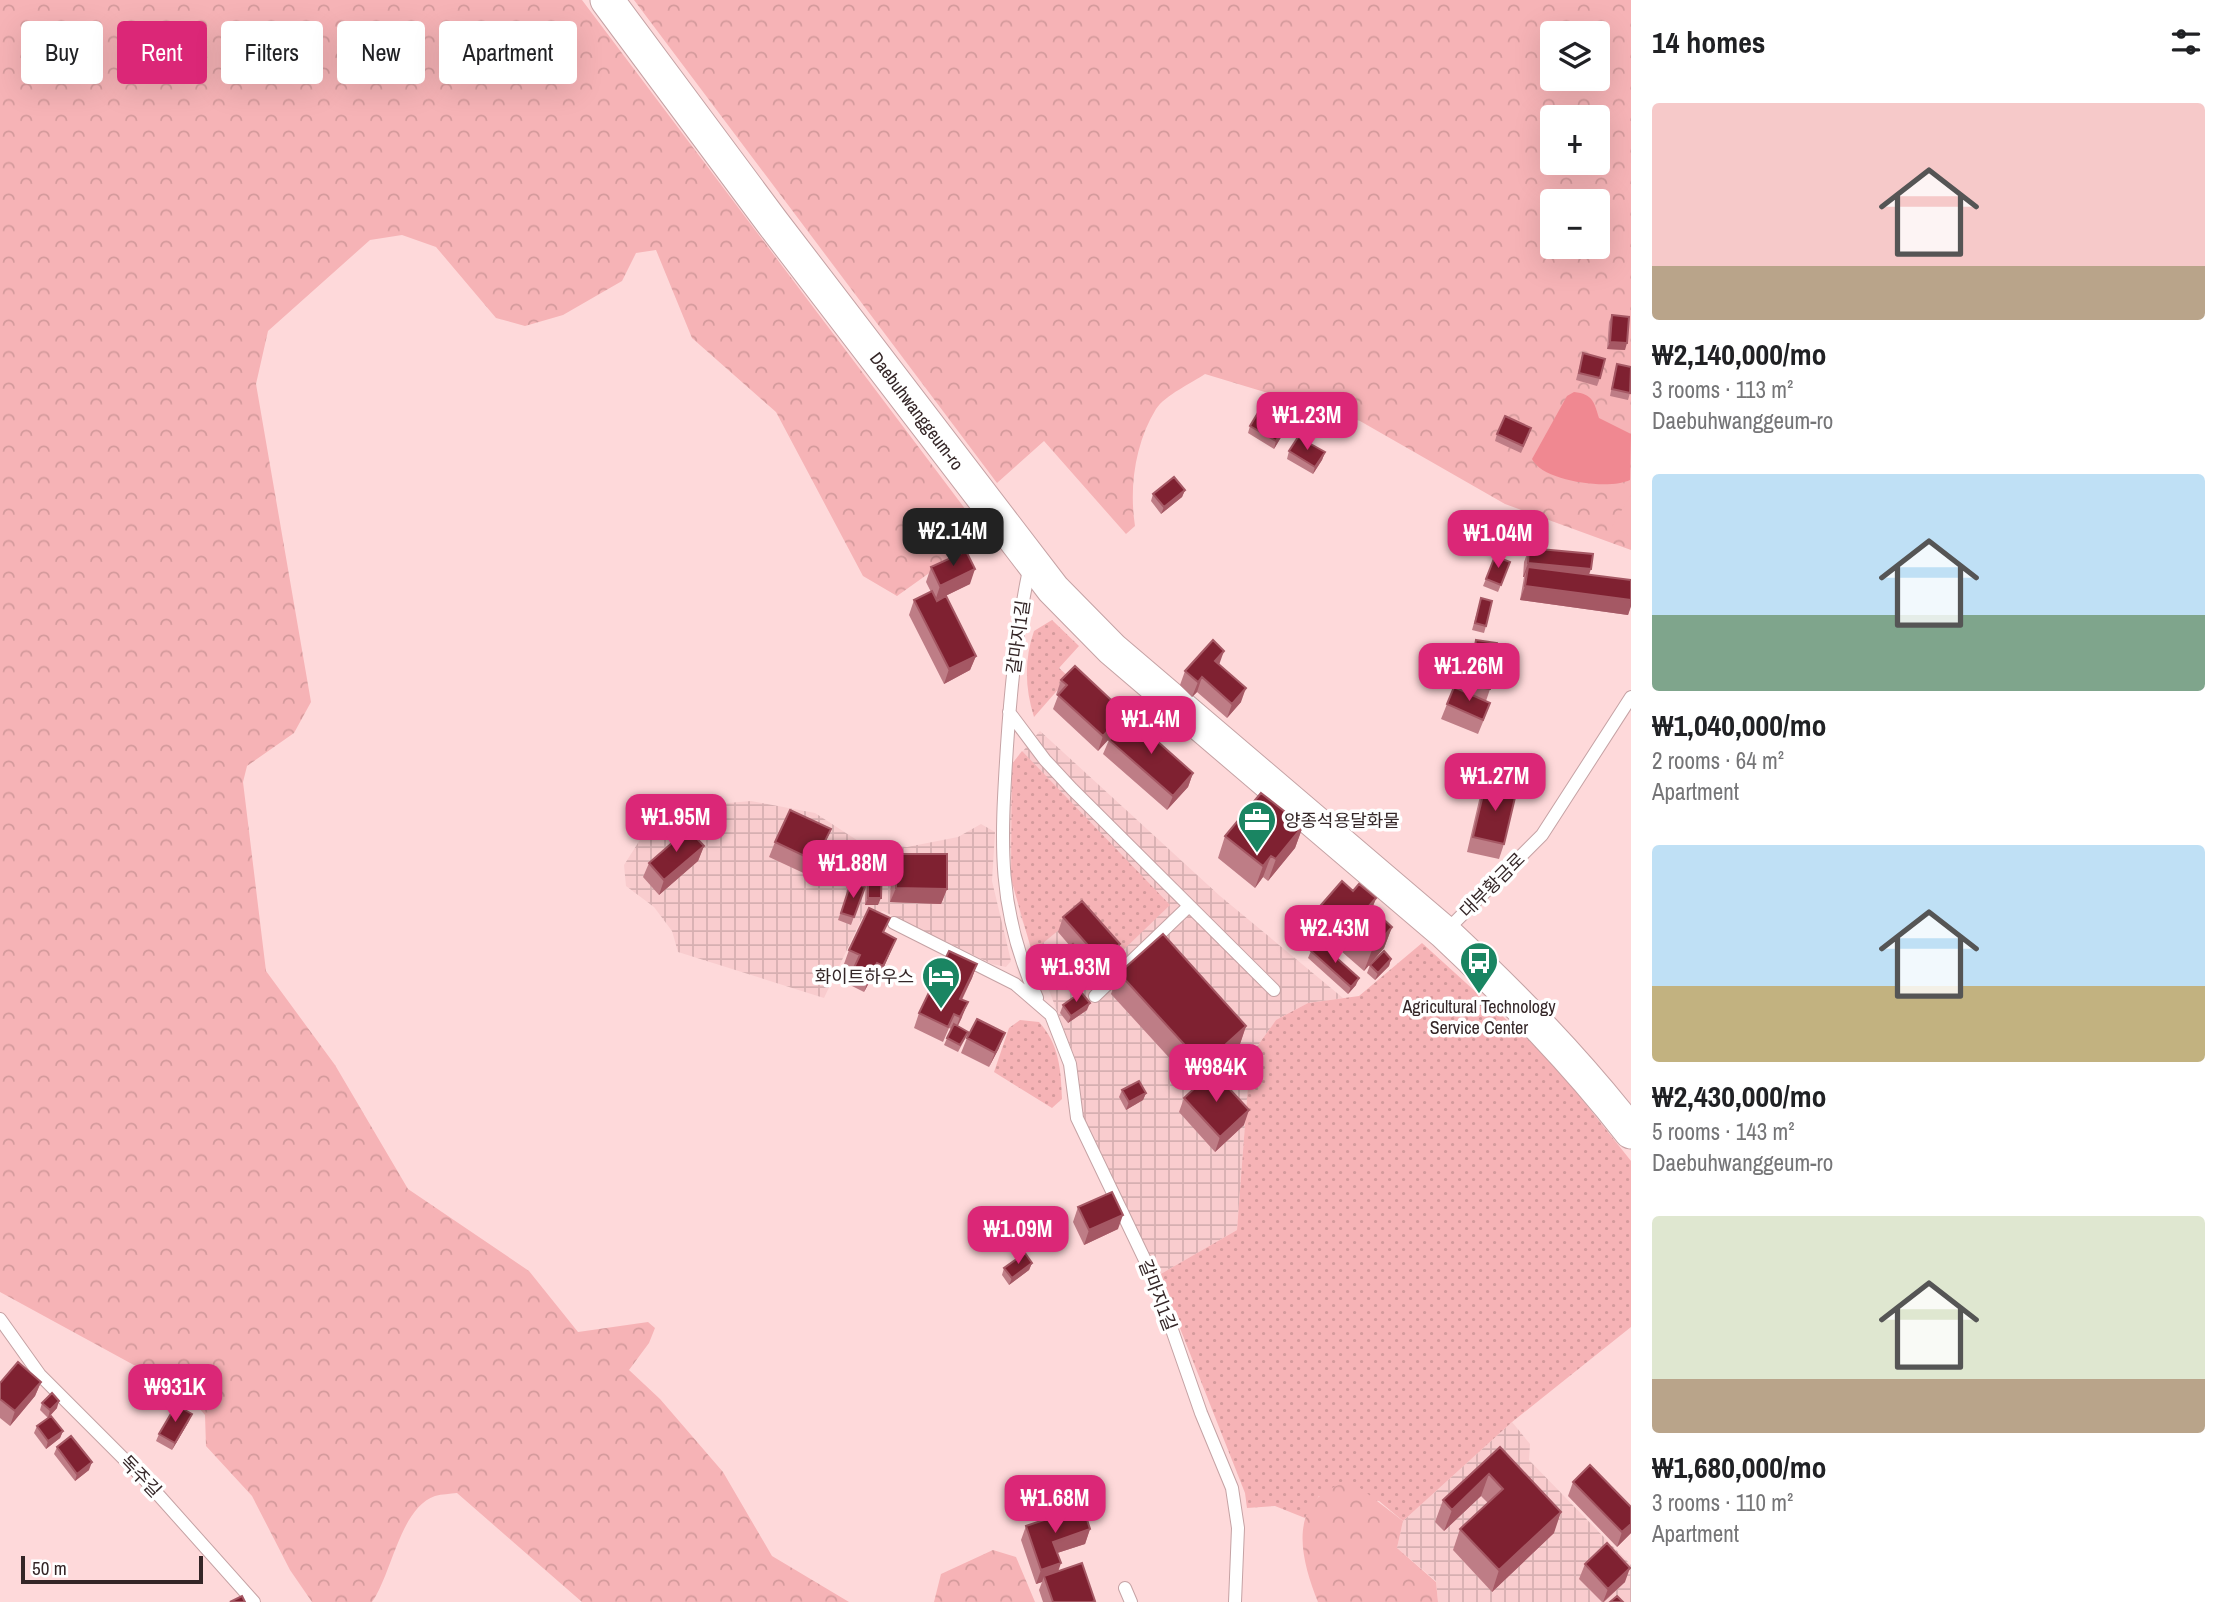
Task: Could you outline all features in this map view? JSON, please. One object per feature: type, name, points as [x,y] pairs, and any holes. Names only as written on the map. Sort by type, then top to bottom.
[{"type":"main road","name":"Daebuhwanggeum-ro","points":[[607,0],[1031,562],[1112,649],[1445,933],[1562,1047],[1631,1132]]},
{"type":"lane","name":"갈마지1길","points":[[1031,562],[1017,626],[1009,712],[1002,875],[1016,942],[1039,1001]]},
{"type":"lane","name":"대부황금로","points":[[1445,933],[1542,835],[1631,696]]},
{"type":"lane","points":[[1009,712],[1045,760],[1274,990]]},
{"type":"lane","points":[[1095,996],[1189,906]]},
{"type":"lane","name":"갈마지1길","points":[[894,923],[1015,984],[1039,1001],[1051,1016],[1064,1045],[1077,1118],[1155,1281],[1201,1413],[1233,1488],[1238,1528],[1235,1602]]},
{"type":"lane","name":"독주길","points":[[0,1319],[40,1375],[156,1491],[254,1602]]},
{"type":"lane","points":[[1125,1588],[1131,1602]]},
{"type":"shaded area","points":[[1574,392],[1592,400],[1599,418],[1631,434],[1630,480],[1608,484],[1578,482],[1549,473],[1532,459],[1567,396]]},
{"type":"shaded area","points":[[1040,731],[1220,896],[1343,998],[1308,1003],[1276,1020],[1256,1048],[1248,1085],[1237,1230],[1159,1275],[1079,1109],[1077,1063],[1020,915],[1009,839],[1012,764]]},
{"type":"shaded area","points":[[751,801],[815,813],[863,844],[907,847],[958,837],[981,824],[995,832],[992,881],[1011,961],[1006,967],[992,964],[883,911],[862,918],[824,998],[678,952],[672,931],[654,907],[626,886],[624,865],[643,835],[692,806]]},
{"type":"shaded area","points":[[1512,1422],[1530,1444],[1529,1460],[1631,1565],[1631,1602],[1438,1602],[1436,1581],[1397,1548],[1403,1521]]},
{"type":"green space","points":[[0,0],[582,0],[984,534],[897,596],[863,576],[776,412],[692,338],[656,250],[636,253],[622,281],[563,315],[525,326],[496,318],[436,247],[402,235],[370,240],[268,331],[256,384],[311,702],[294,733],[247,766],[243,782],[266,971],[335,1065],[408,1189],[529,1271],[578,1332],[648,1322],[655,1328],[649,1343],[629,1370],[660,1399],[723,1472],[772,1556],[849,1602],[582,1602],[457,1493],[435,1496],[423,1503],[413,1514],[372,1602],[312,1602],[290,1570],[252,1496],[206,1446],[205,1415],[187,1394],[0,1292]]},
{"type":"green space","points":[[634,0],[1631,0],[1631,550],[1505,504],[1360,421],[1205,374],[1160,404],[1149,422],[1135,466],[1135,526],[1126,534],[1044,441],[997,483]]},
{"type":"green space","points":[[1631,495],[1631,537],[1612,526]]},
{"type":"green space","points":[[1052,620],[1079,646],[1059,668],[1069,677],[1034,717],[1027,685],[1027,663],[1034,631]]},
{"type":"green space","points":[[1022,751],[1170,905],[1114,959],[1076,916],[1032,952],[1011,879],[1012,764]]},
{"type":"green space","points":[[1422,943],[1531,1042],[1562,1074],[1631,1161],[1631,1327],[1512,1422],[1403,1521],[1379,1501],[1319,1496],[1305,1518],[1275,1506],[1247,1508],[1245,1493],[1159,1275],[1237,1230],[1248,1085],[1256,1048],[1276,1020],[1308,1003],[1359,996]]},
{"type":"green space","points":[[1020,1020],[1039,1022],[1055,1048],[1060,1067],[1062,1099],[1052,1108],[994,1072],[1009,1028]]},
{"type":"green space","points":[[1351,1481],[1403,1521],[1397,1548],[1436,1582],[1438,1602],[1318,1602],[1306,1566],[1303,1547],[1307,1514],[1316,1500],[1330,1489]]},
{"type":"green space","points":[[993,1550],[1016,1557],[1035,1602],[934,1602],[941,1574]]},
{"type":"building","points":[[1612,315],[1629,317],[1627,343],[1610,342]]},
{"type":"building","points":[[1583,353],[1605,359],[1600,378],[1579,373]]},
{"type":"building","points":[[1617,364],[1631,367],[1630,393],[1612,389]]},
{"type":"building","points":[[1259,411],[1285,426],[1276,441],[1250,426]]},
{"type":"building","points":[[1505,416],[1531,428],[1523,446],[1497,434]]},
{"type":"building","points":[[1298,437],[1325,452],[1315,467],[1289,451]]},
{"type":"building","points":[[1174,477],[1185,490],[1164,507],[1153,494]]},
{"type":"building","points":[[1529,548],[1593,554],[1591,569],[1528,563]]},
{"type":"building","points":[[966,551],[975,569],[940,586],[931,567]]},
{"type":"building","points":[[1495,556],[1510,562],[1501,585],[1486,579]]},
{"type":"building","points":[[1528,567],[1631,580],[1631,600],[1525,586]]},
{"type":"building","points":[[932,591],[937,601],[946,596],[976,656],[949,669],[914,600]]},
{"type":"building","points":[[1481,598],[1492,601],[1486,626],[1475,623]]},
{"type":"building","points":[[1213,640],[1224,651],[1215,661],[1246,688],[1232,704],[1202,677],[1198,682],[1185,671]]},
{"type":"building","points":[[1476,640],[1497,643],[1490,689],[1468,686]]},
{"type":"building","points":[[1075,666],[1125,713],[1103,736],[1058,695],[1067,685],[1061,680]]},
{"type":"building","points":[[1454,687],[1490,703],[1483,720],[1447,704]]},
{"type":"building","points":[[1129,716],[1193,773],[1173,796],[1109,740]]},
{"type":"building","points":[[1486,782],[1517,789],[1504,844],[1473,837]]},
{"type":"building","points":[[1261,793],[1303,826],[1276,859],[1271,856],[1263,866],[1225,836]]},
{"type":"building","points":[[790,810],[831,829],[815,861],[775,842]]},
{"type":"building","points":[[688,829],[704,846],[664,880],[649,863]]},
{"type":"building","points":[[896,854],[947,854],[947,889],[896,888]]},
{"type":"building","points":[[868,864],[882,864],[881,898],[868,898]]},
{"type":"building","points":[[1342,881],[1353,891],[1359,884],[1376,898],[1369,906],[1392,927],[1372,950],[1348,929],[1343,936],[1315,912]]},
{"type":"building","points":[[851,882],[865,887],[854,917],[841,913]]},
{"type":"building","points":[[1082,901],[1120,944],[1101,960],[1063,917]]},
{"type":"building","points":[[869,908],[890,918],[883,932],[896,939],[883,966],[877,963],[869,978],[853,970],[860,955],[849,950]]},
{"type":"building","points":[[1163,934],[1246,1026],[1203,1065],[1119,973]]},
{"type":"building","points":[[1319,942],[1359,978],[1351,987],[1311,951]]},
{"type":"building","points":[[1073,944],[1097,970],[1084,982],[1060,955]]},
{"type":"building","points":[[949,951],[977,964],[960,999],[968,1002],[960,1017],[954,1014],[948,1027],[919,1013]]},
{"type":"building","points":[[1384,951],[1391,959],[1378,973],[1370,965]]},
{"type":"building","points":[[1081,992],[1090,1003],[1071,1016],[1063,1005]]},
{"type":"building","points":[[977,1019],[1005,1033],[995,1053],[967,1038]]},
{"type":"building","points":[[954,1024],[968,1032],[960,1045],[947,1038]]},
{"type":"building","points":[[1213,1071],[1249,1110],[1220,1137],[1184,1098]]},
{"type":"building","points":[[1139,1081],[1146,1093],[1129,1102],[1122,1090]]},
{"type":"building","points":[[1112,1192],[1123,1215],[1089,1230],[1078,1207]]},
{"type":"building","points":[[1025,1253],[1032,1263],[1012,1278],[1004,1268]]},
{"type":"building","points":[[18,1362],[41,1382],[15,1411],[0,1399],[0,1383]]},
{"type":"building","points":[[52,1393],[59,1401],[50,1410],[42,1403]]},
{"type":"building","points":[[176,1405],[192,1414],[175,1443],[159,1434]]},
{"type":"building","points":[[51,1416],[63,1431],[48,1441],[37,1426]]},
{"type":"building","points":[[71,1436],[92,1462],[77,1474],[57,1447]]},
{"type":"building","points":[[1500,1447],[1561,1512],[1499,1570],[1460,1529],[1503,1489],[1489,1474],[1452,1510],[1443,1500]]},
{"type":"building","points":[[1590,1465],[1631,1507],[1631,1524],[1622,1532],[1573,1482]]},
{"type":"building","points":[[1083,1507],[1090,1529],[1053,1542],[1061,1563],[1041,1570],[1026,1526]]},
{"type":"building","points":[[1607,1543],[1630,1568],[1608,1589],[1585,1564]]},
{"type":"building","points":[[1082,1563],[1095,1601],[1053,1602],[1044,1576]]},
{"type":"building","points":[[242,1596],[245,1602],[230,1602]]},
{"type":"building","points":[[1617,1596],[1623,1602],[1610,1602]]},
{"type":"place","name":"양종석용달화물","points":[[1257,854]]},
{"type":"place","name":"Agricultural Technology Service Center","points":[[1479,995]]},
{"type":"place","name":"화이트하우스","points":[[941,1010]]}]
